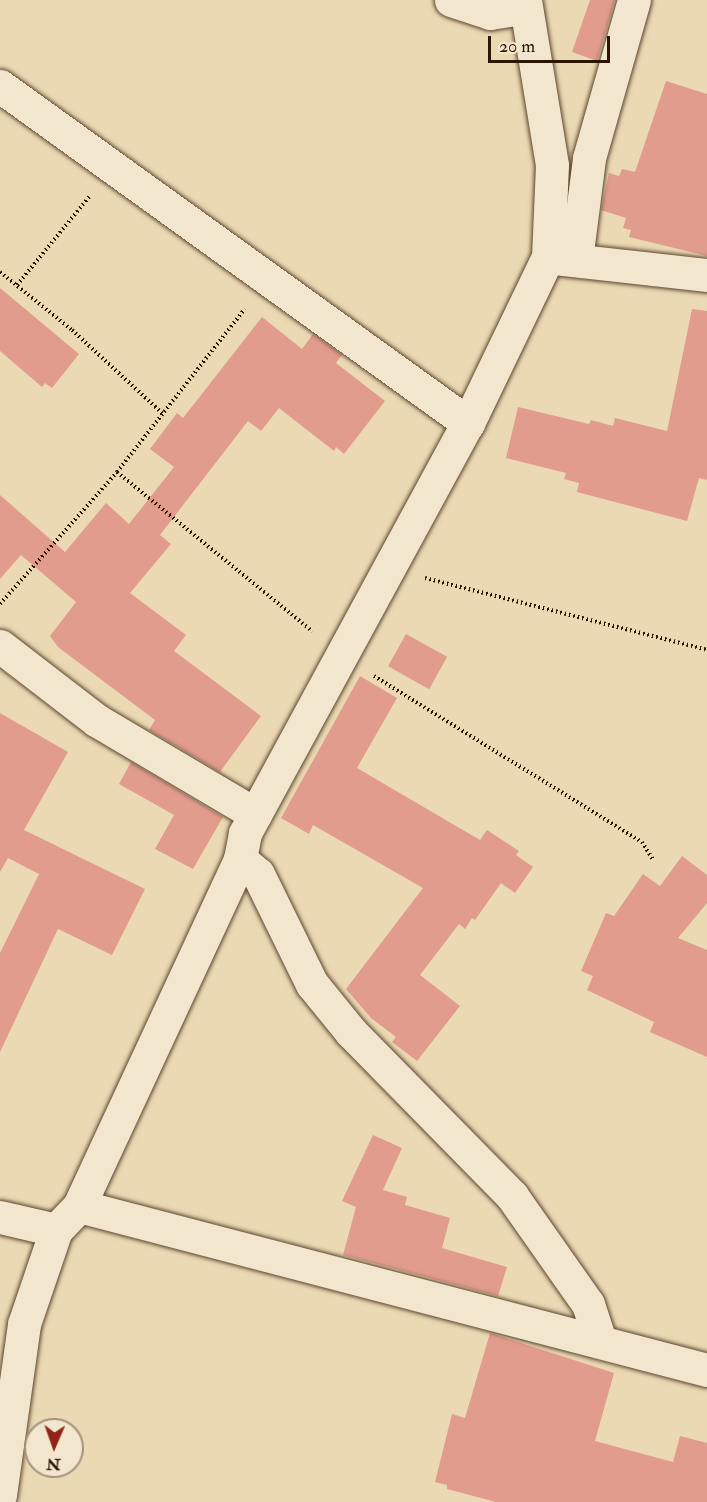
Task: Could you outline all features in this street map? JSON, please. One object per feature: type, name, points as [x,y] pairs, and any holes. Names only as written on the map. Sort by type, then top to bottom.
[{"type":"street","points":[[451,0],[490,13],[526,4],[552,165],[562,259]]},
{"type":"street","points":[[0,1495],[24,1324],[56,1230],[79,1206],[240,859],[245,834],[255,814],[468,423],[562,259],[634,0]]},
{"type":"street","points":[[0,86],[468,423]]},
{"type":"street","points":[[562,259],[707,275]]},
{"type":"street","points":[[0,646],[96,720],[255,814]]},
{"type":"street","points":[[240,859],[258,874],[312,984],[351,1032],[512,1196],[588,1304],[600,1340]]},
{"type":"street","points":[[79,1206],[600,1340],[707,1370]]},
{"type":"street","points":[[0,1217],[56,1230]]},
{"type":"path","points":[[17,285],[114,166]]},
{"type":"path","points":[[0,272],[163,414]]},
{"type":"path","points":[[0,604],[117,472],[269,278]]},
{"type":"path","points":[[117,472],[342,656],[642,842],[654,861]]},
{"type":"path","points":[[390,569],[707,650]]},
{"type":"building","points":[[590,0],[615,0],[597,61],[572,52]]},
{"type":"building","points":[[666,81],[707,94],[707,256],[629,237],[631,230],[623,228],[626,218],[601,210],[609,173],[619,176],[622,169],[635,172]]},
{"type":"building","points":[[0,288],[79,354],[52,388],[45,383],[42,387],[0,351]]},
{"type":"building","points":[[692,309],[707,311],[707,480],[699,478],[687,521],[577,492],[579,483],[564,479],[566,473],[506,458],[518,407],[589,424],[591,420],[613,426],[615,418],[667,431]]},
{"type":"building","points":[[262,317],[302,349],[313,334],[342,355],[336,363],[385,401],[344,454],[336,447],[334,451],[279,408],[261,431],[248,421],[160,535],[171,544],[130,593],[186,635],[174,651],[261,716],[220,772],[149,730],[155,720],[58,647],[50,636],[76,602],[21,555],[0,579],[0,495],[65,552],[106,503],[129,524],[174,467],[150,449],[177,413],[183,418]]},
{"type":"building","points":[[406,634],[447,657],[429,689],[388,666]]},
{"type":"building","points":[[360,676],[397,698],[357,768],[480,840],[487,830],[519,851],[516,855],[533,867],[515,893],[501,883],[475,920],[472,918],[465,929],[459,924],[420,975],[460,1006],[417,1061],[392,1042],[396,1037],[371,1018],[346,989],[423,888],[313,825],[309,834],[281,818]]},
{"type":"building","points":[[0,713],[68,752],[24,830],[145,889],[112,955],[58,929],[0,1052],[0,953],[39,874],[8,858],[0,872]]},
{"type":"building","points":[[131,762],[223,817],[193,869],[155,849],[174,815],[119,784]]},
{"type":"building","points":[[682,856],[707,875],[707,903],[678,938],[707,950],[707,1057],[650,1032],[654,1022],[587,990],[593,976],[581,971],[606,913],[614,916],[643,874],[660,886]]},
{"type":"building","points":[[373,1135],[402,1148],[383,1190],[407,1197],[405,1205],[450,1218],[442,1248],[507,1267],[498,1296],[343,1255],[356,1207],[342,1201]]},
{"type":"building","points":[[490,1333],[614,1373],[595,1441],[673,1462],[680,1436],[707,1443],[707,1502],[496,1502],[447,1489],[447,1485],[435,1482],[452,1414],[465,1418]]}]
